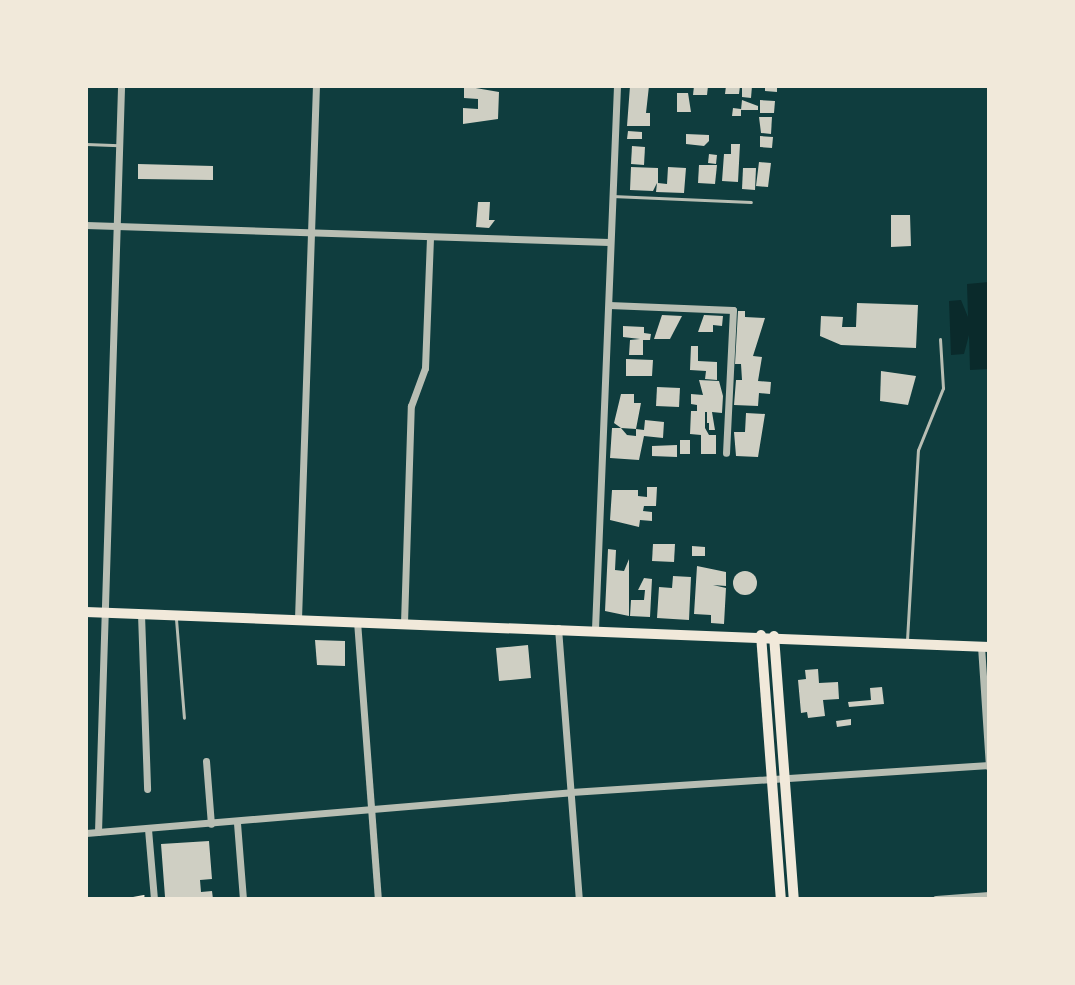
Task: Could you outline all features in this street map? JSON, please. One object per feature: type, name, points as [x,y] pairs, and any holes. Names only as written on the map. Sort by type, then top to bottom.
[{"type":"main road","points":[[86,612],[907,640],[985,647]]},
{"type":"main road","points":[[761,635],[781,899]]},
{"type":"main road","points":[[774,636],[794,899]]},
{"type":"street","points":[[98,832],[101,613],[121,86]]},
{"type":"street","points":[[298,619],[316,86]]},
{"type":"street","points":[[595,629],[617,86]]},
{"type":"street","points":[[86,225],[609,242]]},
{"type":"street","points":[[404,623],[411,406],[425,368],[430,237]]},
{"type":"street","points":[[609,305],[733,310],[726,453]]},
{"type":"street","points":[[141,614],[147,789]]},
{"type":"street","points":[[357,621],[378,899]]},
{"type":"street","points":[[558,628],[579,899]]},
{"type":"street","points":[[86,833],[372,813],[571,792],[989,765],[985,647]]},
{"type":"street","points":[[206,761],[211,824]]},
{"type":"street","points":[[237,823],[243,899]]},
{"type":"street","points":[[148,829],[154,899]]},
{"type":"street","points":[[936,899],[989,895]]},
{"type":"lane","points":[[86,144],[119,145]]},
{"type":"lane","points":[[612,196],[751,202]]},
{"type":"lane","points":[[907,640],[918,450],[943,388],[940,339]]},
{"type":"lane","points":[[175,615],[184,718]]},
{"type":"path","points":[[128,899],[145,895]]},
{"type":"water","points":[[989,282],[989,369],[970,370],[969,335],[964,354],[951,355],[949,301],[961,300],[968,317],[967,284]]},
{"type":"building","points":[[464,86],[499,92],[498,119],[463,124],[463,108],[478,109],[478,99],[464,98]]},
{"type":"building","points":[[630,86],[649,86],[646,113],[650,113],[650,126],[627,126]]},
{"type":"building","points":[[694,86],[708,86],[707,95],[693,95]]},
{"type":"building","points":[[726,86],[740,86],[739,94],[725,94]]},
{"type":"building","points":[[742,86],[752,86],[751,98],[742,97]]},
{"type":"building","points":[[765,86],[777,86],[777,92],[765,91]]},
{"type":"building","points":[[677,93],[688,93],[691,112],[677,112]]},
{"type":"building","points":[[742,100],[758,106],[758,110],[741,110]]},
{"type":"building","points":[[760,100],[775,101],[774,113],[760,113]]},
{"type":"building","points":[[733,108],[741,109],[741,116],[732,116]]},
{"type":"building","points":[[759,117],[772,117],[771,134],[761,133]]},
{"type":"building","points":[[628,131],[642,132],[642,139],[627,139]]},
{"type":"building","points":[[686,134],[709,135],[709,141],[704,146],[686,144]]},
{"type":"building","points":[[760,136],[773,137],[772,148],[760,147]]},
{"type":"building","points":[[731,144],[740,144],[738,182],[722,181],[724,154],[731,154]]},
{"type":"building","points":[[632,146],[645,147],[644,165],[631,164]]},
{"type":"building","points":[[709,154],[717,155],[716,164],[708,163]]},
{"type":"building","points":[[759,162],[771,163],[768,187],[756,186]]},
{"type":"building","points":[[138,164],[213,166],[213,180],[138,179]]},
{"type":"building","points":[[699,165],[717,165],[715,184],[698,183]]},
{"type":"building","points":[[631,167],[658,168],[658,183],[667,184],[668,167],[686,168],[684,193],[656,192],[657,183],[653,191],[630,190]]},
{"type":"building","points":[[743,168],[756,168],[755,190],[742,189]]},
{"type":"building","points":[[478,202],[490,202],[489,220],[495,220],[489,228],[476,227]]},
{"type":"building","points":[[891,215],[910,215],[911,246],[891,247]]},
{"type":"building","points":[[857,303],[918,305],[916,348],[841,345],[820,336],[821,316],[843,317],[842,327],[856,327]]},
{"type":"building","points":[[738,311],[745,311],[745,317],[765,318],[753,356],[762,357],[758,381],[771,382],[770,394],[759,393],[758,406],[734,405],[736,380],[742,380],[741,364],[735,364]]},
{"type":"building","points":[[662,315],[682,316],[670,339],[654,339]]},
{"type":"building","points":[[704,315],[723,316],[722,326],[713,325],[713,332],[698,332]]},
{"type":"building","points":[[623,326],[644,327],[644,333],[651,334],[650,340],[643,340],[643,355],[629,355],[630,340],[640,339],[623,337]]},
{"type":"building","points":[[691,346],[698,346],[698,361],[717,362],[717,380],[705,379],[706,371],[690,370]]},
{"type":"building","points":[[626,359],[653,360],[652,376],[626,376]]},
{"type":"building","points":[[881,371],[916,376],[908,405],[880,401]]},
{"type":"building","points":[[699,380],[719,381],[723,396],[722,413],[712,412],[715,430],[709,430],[705,412],[705,428],[709,435],[716,435],[716,454],[701,454],[701,435],[690,434],[691,411],[697,411],[697,405],[691,404],[691,394],[703,395]]},
{"type":"building","points":[[657,387],[680,388],[679,407],[656,406]]},
{"type":"building","points":[[621,394],[634,394],[634,403],[641,403],[636,429],[621,428],[614,423]]},
{"type":"building","points":[[746,413],[765,414],[758,457],[736,456],[734,432],[745,432]]},
{"type":"building","points":[[645,420],[664,422],[663,438],[644,436],[639,460],[610,458],[612,428],[621,428],[627,435],[636,436],[636,429],[644,430]]},
{"type":"building","points":[[680,440],[690,440],[690,454],[680,454]]},
{"type":"building","points":[[677,445],[677,457],[652,456],[652,446]]},
{"type":"building","points":[[647,487],[657,487],[656,506],[644,506],[643,511],[652,512],[652,521],[640,520],[639,527],[610,520],[612,490],[638,490],[638,496],[647,497]]},
{"type":"building","points":[[653,544],[675,544],[674,562],[652,561]]},
{"type":"building","points":[[692,546],[705,547],[705,556],[692,556]]},
{"type":"building","points":[[608,549],[616,550],[615,570],[624,571],[629,559],[629,616],[605,611]]},
{"type":"building","points":[[697,566],[726,572],[726,586],[713,585],[726,588],[724,624],[711,623],[711,615],[694,614]]},
{"type":"building","points":[[745,571],[754,574],[757,583],[754,592],[745,595],[736,592],[733,583],[736,574]]},
{"type":"building","points":[[673,576],[691,577],[689,620],[657,618],[659,587],[672,588]]},
{"type":"building","points":[[644,578],[652,579],[650,617],[630,616],[631,600],[644,600],[645,590],[638,590]]},
{"type":"building","points":[[315,640],[345,641],[345,666],[317,665]]},
{"type":"building","points":[[528,645],[531,678],[499,681],[496,648]]},
{"type":"building","points":[[818,669],[819,683],[838,682],[839,699],[823,700],[825,716],[808,718],[807,712],[801,713],[798,680],[806,679],[805,670]]},
{"type":"building","points":[[882,687],[884,704],[849,707],[848,702],[871,700],[870,688]]},
{"type":"building","points":[[851,719],[851,725],[837,727],[836,721]]},
{"type":"building","points":[[209,841],[212,879],[200,880],[201,892],[212,891],[213,899],[165,897],[161,844]]}]
